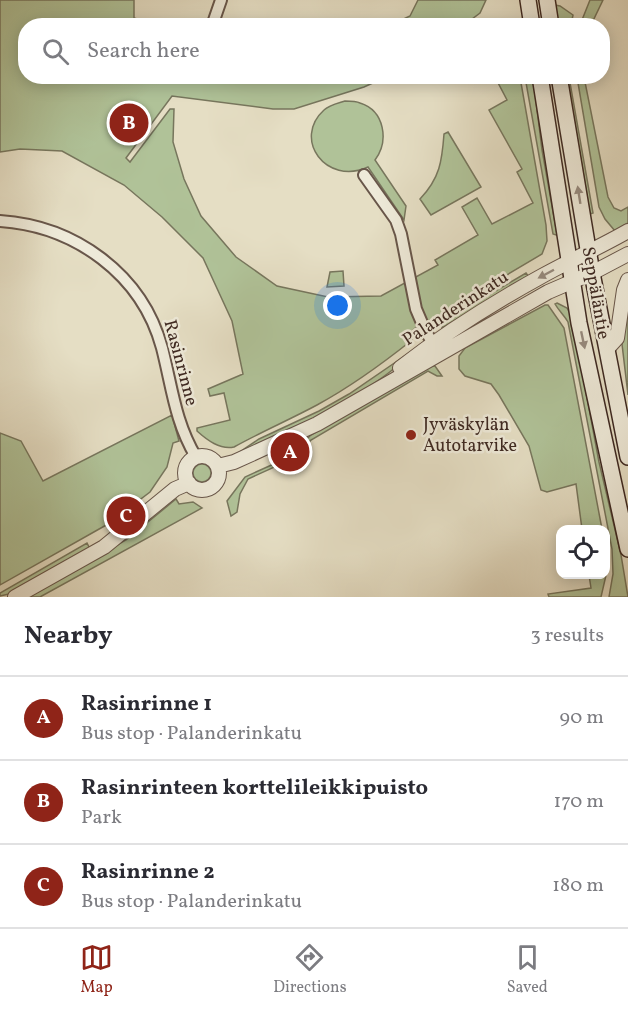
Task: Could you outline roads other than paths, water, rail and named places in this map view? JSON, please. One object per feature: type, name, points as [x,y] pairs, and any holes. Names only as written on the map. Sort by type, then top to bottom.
[{"type":"main road","points":[[528,0],[531,18]]},
{"type":"main road","points":[[547,0],[550,18]]},
{"type":"main road","name":"Seppäläntie","points":[[541,84],[572,282],[628,549]]},
{"type":"main road","name":"Seppäläntie","points":[[560,84],[588,252],[628,457]]},
{"type":"street","points":[[215,18],[221,0]]},
{"type":"street","points":[[364,175],[396,220],[401,234],[416,309],[436,349]]},
{"type":"street","name":"Rasinrinne","points":[[0,221],[34,225],[66,236],[106,261],[130,285],[144,305],[162,346],[177,417],[196,457]]},
{"type":"street","name":"Palanderinkatu","points":[[436,349],[482,310],[628,231]]},
{"type":"street","name":"Palanderinkatu","points":[[218,466],[236,461],[317,424],[436,349],[628,254]]},
{"type":"street","name":"Seppäläntie","points":[[607,349],[617,338],[624,290],[628,280]]},
{"type":"street","points":[[196,457],[211,459],[218,466],[219,476],[210,488],[198,489],[186,478],[186,468],[196,457]]},
{"type":"street","points":[[15,597],[104,547],[174,489],[189,483]]},
{"type":"place","name":"Rasinrinteen korttelileikkipuisto","points":[[129,123]]},
{"type":"place","name":"Jyväskylän Autotarvike","points":[[411,435]]},
{"type":"place","name":"Rasinrinne 1","points":[[290,452]]},
{"type":"place","name":"Rasinrinne 2","points":[[126,516]]}]
